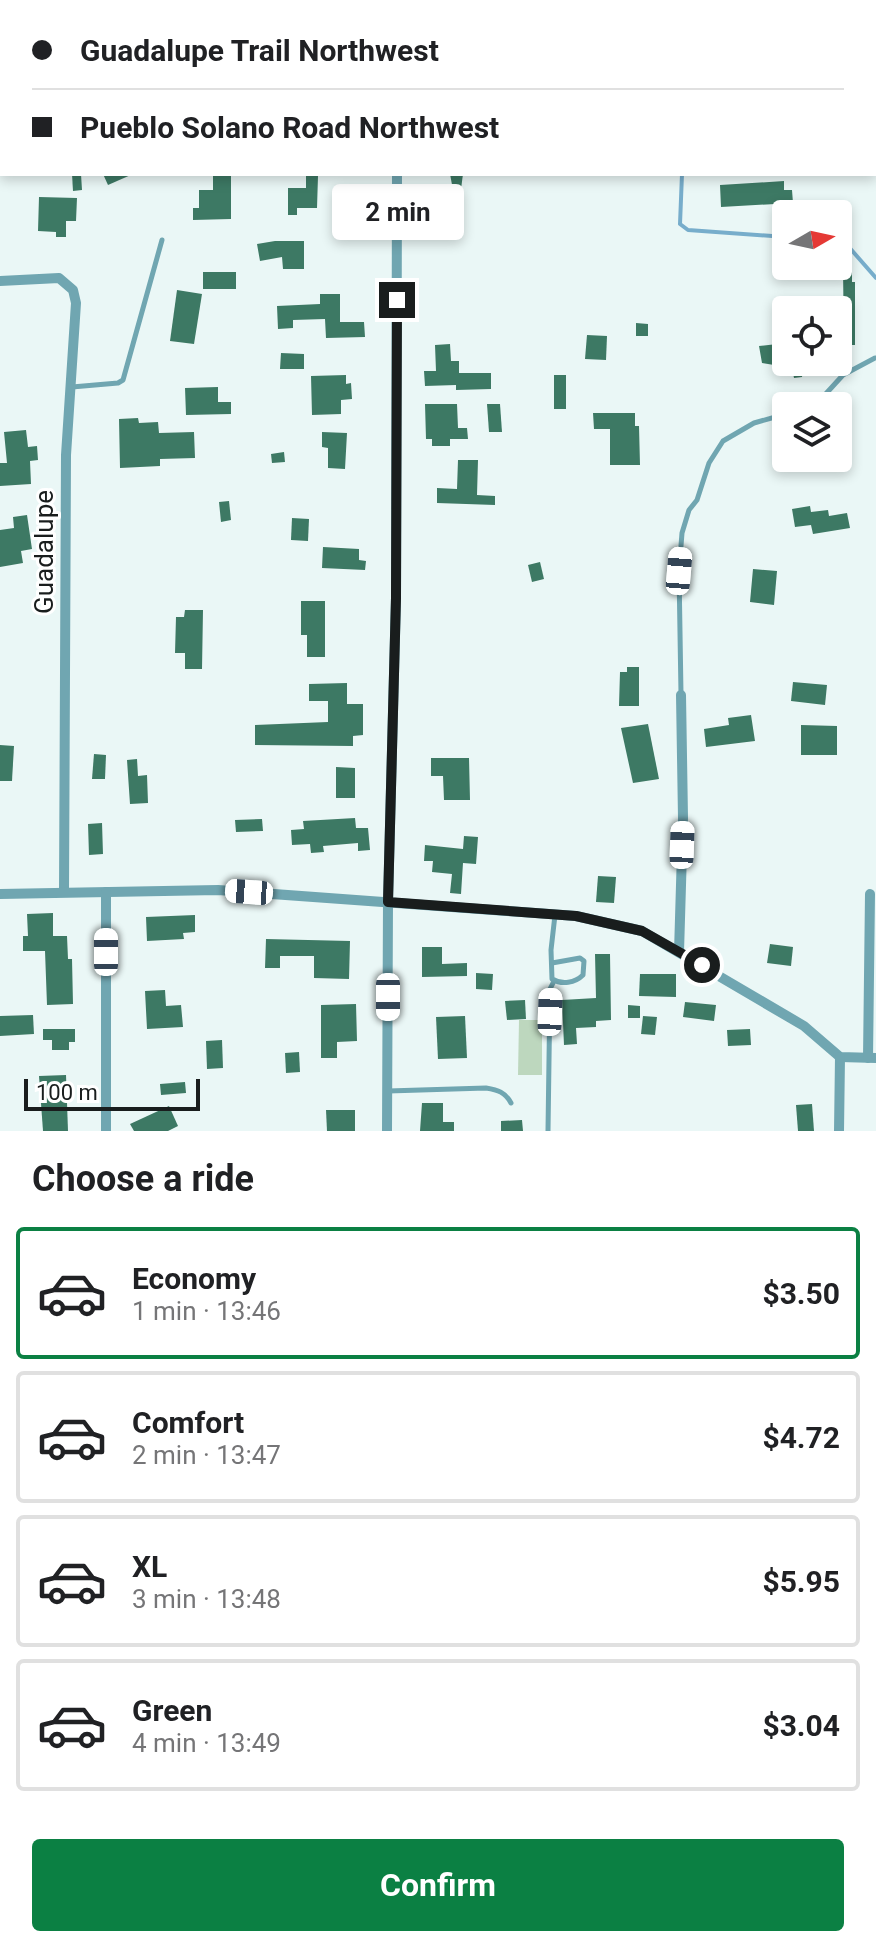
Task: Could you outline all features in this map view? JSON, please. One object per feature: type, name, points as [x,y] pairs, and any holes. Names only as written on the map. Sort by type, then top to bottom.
[{"type":"street","points":[[387,1131],[388,902],[396,598],[397,176]]},
{"type":"street","name":"Guadalupe","points":[[0,281],[59,278],[73,290],[76,303],[66,470],[64,892]]},
{"type":"street","points":[[679,952],[683,818],[681,695]]},
{"type":"street","points":[[0,894],[218,890],[576,916],[642,931],[804,1026],[840,1057],[872,1058],[870,894]]},
{"type":"street","points":[[106,892],[106,1131]]},
{"type":"street","points":[[839,1131],[840,1057]]},
{"type":"lane","points":[[71,387],[123,380],[162,240]]},
{"type":"lane","points":[[827,392],[843,375],[875,358]]},
{"type":"lane","points":[[681,695],[679,571],[682,533],[689,510],[697,500],[709,463],[723,441],[754,423],[772,418]]},
{"type":"lane","points":[[548,1131],[550,989],[554,981],[551,950],[555,915]]},
{"type":"lane","points":[[552,963],[574,958],[584,961],[583,975],[579,979],[561,983],[554,981]]},
{"type":"lane","points":[[387,1091],[486,1088],[501,1092],[511,1103]]},
{"type":"green space","points":[[519,1020],[542,1020],[542,1075],[518,1075]]},
{"type":"building","points":[[72,176],[81,176],[82,190],[73,191]]},
{"type":"building","points":[[104,176],[128,176],[108,185]]},
{"type":"building","points":[[213,176],[231,176],[231,219],[193,220],[193,208],[199,208],[199,190],[213,190]]},
{"type":"building","points":[[306,176],[318,176],[317,208],[297,208],[297,215],[288,215],[288,188],[306,188]]},
{"type":"building","points":[[450,176],[463,176],[461,189],[453,190]]},
{"type":"building","points":[[784,181],[784,190],[792,190],[793,200],[721,207],[720,185]]},
{"type":"building","points":[[39,197],[77,198],[76,221],[66,221],[66,237],[56,237],[56,232],[38,231]]},
{"type":"building","points":[[304,241],[304,269],[283,269],[282,257],[260,261],[257,244]]},
{"type":"building","points":[[203,272],[236,272],[236,289],[203,289]]},
{"type":"building","points":[[843,280],[855,282],[855,345],[852,345],[852,296],[843,296]]},
{"type":"building","points":[[177,290],[202,294],[194,344],[170,341]]},
{"type":"building","points":[[320,294],[340,294],[340,322],[364,322],[365,337],[326,338],[325,319],[293,320],[293,328],[278,329],[277,306],[320,304]]},
{"type":"building","points":[[636,323],[648,324],[648,336],[636,336]]},
{"type":"building","points":[[587,335],[607,336],[606,360],[585,359]]},
{"type":"building","points":[[450,344],[451,361],[459,361],[459,373],[491,373],[491,389],[456,390],[456,385],[425,386],[424,371],[436,371],[435,345]]},
{"type":"building","points":[[772,345],[772,365],[762,363],[759,346]]},
{"type":"building","points":[[281,353],[304,354],[304,369],[280,369]]},
{"type":"building","points":[[346,375],[346,384],[351,383],[352,399],[341,400],[341,414],[312,415],[311,376]]},
{"type":"building","points":[[554,375],[566,375],[566,409],[554,409]]},
{"type":"building","points":[[218,387],[218,402],[231,402],[231,414],[186,415],[185,388]]},
{"type":"building","points":[[425,404],[457,404],[458,428],[467,428],[468,439],[450,439],[450,446],[432,446],[432,439],[426,439]]},
{"type":"building","points":[[487,404],[500,404],[502,432],[489,432]]},
{"type":"building","points":[[593,413],[635,413],[635,426],[639,426],[640,465],[610,465],[610,429],[594,429]]},
{"type":"building","points":[[138,418],[139,423],[158,422],[159,433],[194,432],[195,458],[160,459],[160,466],[120,468],[119,419]]},
{"type":"building","points":[[26,430],[28,447],[37,446],[38,460],[30,461],[31,484],[0,486],[0,463],[7,463],[4,432]]},
{"type":"building","points":[[322,432],[347,433],[345,469],[328,468],[328,448],[322,447]]},
{"type":"building","points":[[284,452],[285,462],[272,463],[271,454]]},
{"type":"building","points":[[458,460],[478,460],[477,495],[495,496],[495,505],[437,503],[437,488],[457,489]]},
{"type":"building","points":[[229,501],[231,520],[221,522],[219,502]]},
{"type":"building","points":[[810,506],[811,512],[828,510],[829,516],[847,513],[850,528],[813,534],[811,525],[795,527],[792,509]]},
{"type":"building","points":[[27,515],[32,549],[21,551],[23,563],[0,567],[0,530],[14,528],[13,517]]},
{"type":"building","points":[[292,518],[309,519],[308,541],[291,540]]},
{"type":"building","points":[[323,547],[359,549],[359,560],[366,561],[365,570],[322,568]]},
{"type":"building","points":[[540,562],[544,579],[532,582],[528,565]]},
{"type":"building","points":[[753,569],[777,571],[774,605],[750,602]]},
{"type":"building","points":[[301,601],[325,601],[325,657],[307,657],[307,635],[301,635]]},
{"type":"building","points":[[185,610],[203,610],[202,669],[185,669],[185,653],[175,653],[176,617],[184,617]]},
{"type":"building","points":[[627,667],[639,667],[639,706],[619,706],[620,672],[627,672]]},
{"type":"building","points":[[793,682],[827,685],[825,705],[791,701]]},
{"type":"building","points":[[347,683],[347,704],[363,704],[363,735],[353,736],[353,746],[255,745],[255,725],[328,722],[328,701],[309,701],[309,684]]},
{"type":"building","points":[[751,715],[755,741],[706,747],[704,729],[729,725],[728,718]]},
{"type":"building","points":[[648,724],[659,779],[633,783],[621,728]]},
{"type":"building","points":[[801,725],[837,726],[837,755],[801,755]]},
{"type":"building","points":[[0,745],[14,746],[12,781],[0,781]]},
{"type":"building","points":[[94,754],[106,755],[105,779],[92,779]]},
{"type":"building","points":[[431,758],[469,758],[470,800],[444,800],[443,776],[431,776]]},
{"type":"building","points":[[137,759],[138,776],[147,775],[148,803],[130,804],[127,760]]},
{"type":"building","points":[[336,767],[355,768],[355,798],[336,798]]},
{"type":"building","points":[[355,818],[356,828],[368,828],[370,850],[358,851],[358,843],[323,846],[324,852],[311,853],[310,844],[292,845],[291,830],[304,829],[303,821]]},
{"type":"building","points":[[262,819],[263,831],[236,832],[235,820]]},
{"type":"building","points":[[102,823],[103,854],[89,855],[88,824]]},
{"type":"building","points":[[464,836],[478,837],[476,864],[463,863],[461,894],[450,893],[452,874],[432,872],[433,861],[424,861],[425,845],[463,849]]},
{"type":"building","points":[[598,876],[616,877],[614,903],[596,902]]},
{"type":"building","points":[[53,913],[53,936],[67,936],[68,959],[72,959],[73,1004],[47,1005],[45,951],[23,951],[23,936],[28,936],[27,914]]},
{"type":"building","points":[[195,915],[195,932],[183,933],[184,939],[147,941],[146,917]]},
{"type":"building","points":[[266,939],[350,941],[349,979],[314,978],[314,956],[280,956],[280,968],[265,968]]},
{"type":"building","points":[[770,944],[793,947],[791,966],[767,963]]},
{"type":"building","points":[[422,947],[442,947],[442,964],[467,963],[467,976],[422,977]]},
{"type":"building","points":[[595,954],[610,954],[611,1020],[596,1021],[596,1027],[576,1028],[577,1044],[564,1045],[562,1000],[596,998]]},
{"type":"building","points":[[476,973],[493,974],[492,990],[476,989]]},
{"type":"building","points":[[640,974],[676,974],[676,997],[639,996]]},
{"type":"building","points":[[165,990],[166,1006],[181,1005],[183,1027],[147,1029],[145,991]]},
{"type":"building","points":[[525,1000],[526,1019],[507,1020],[505,1001]]},
{"type":"building","points":[[685,1002],[716,1005],[714,1021],[683,1017]]},
{"type":"building","points":[[356,1004],[357,1041],[337,1042],[337,1058],[321,1058],[321,1005]]},
{"type":"building","points":[[628,1005],[640,1006],[640,1018],[628,1018]]},
{"type":"building","points":[[33,1015],[34,1034],[0,1036],[0,1016]]},
{"type":"building","points":[[465,1016],[467,1058],[438,1059],[436,1017]]},
{"type":"building","points":[[643,1016],[657,1017],[655,1035],[641,1034]]},
{"type":"building","points":[[43,1029],[75,1029],[75,1042],[69,1042],[69,1050],[52,1050],[52,1040],[43,1040]]},
{"type":"building","points":[[750,1029],[751,1045],[728,1046],[727,1030]]},
{"type":"building","points":[[222,1040],[223,1068],[207,1069],[206,1041]]},
{"type":"building","points":[[299,1052],[300,1072],[286,1073],[285,1053]]},
{"type":"building","points":[[66,1075],[68,1131],[43,1131],[39,1076]]},
{"type":"building","points":[[185,1082],[186,1093],[161,1095],[160,1084]]},
{"type":"building","points":[[422,1103],[443,1103],[443,1122],[454,1122],[454,1131],[420,1131]]},
{"type":"building","points":[[812,1104],[814,1131],[798,1131],[796,1105]]},
{"type":"building","points":[[169,1106],[178,1126],[168,1131],[134,1131],[130,1124]]},
{"type":"building","points":[[326,1110],[355,1110],[355,1131],[327,1131]]},
{"type":"building","points":[[522,1120],[523,1131],[501,1131],[501,1121]]},
{"type":"waterway","points":[[682,176],[680,224],[688,230],[772,236]]},
{"type":"waterway","points":[[852,251],[876,278]]},
{"type":"route","points":[[397,300],[396,598],[388,902],[576,916],[642,931],[702,965]]}]
